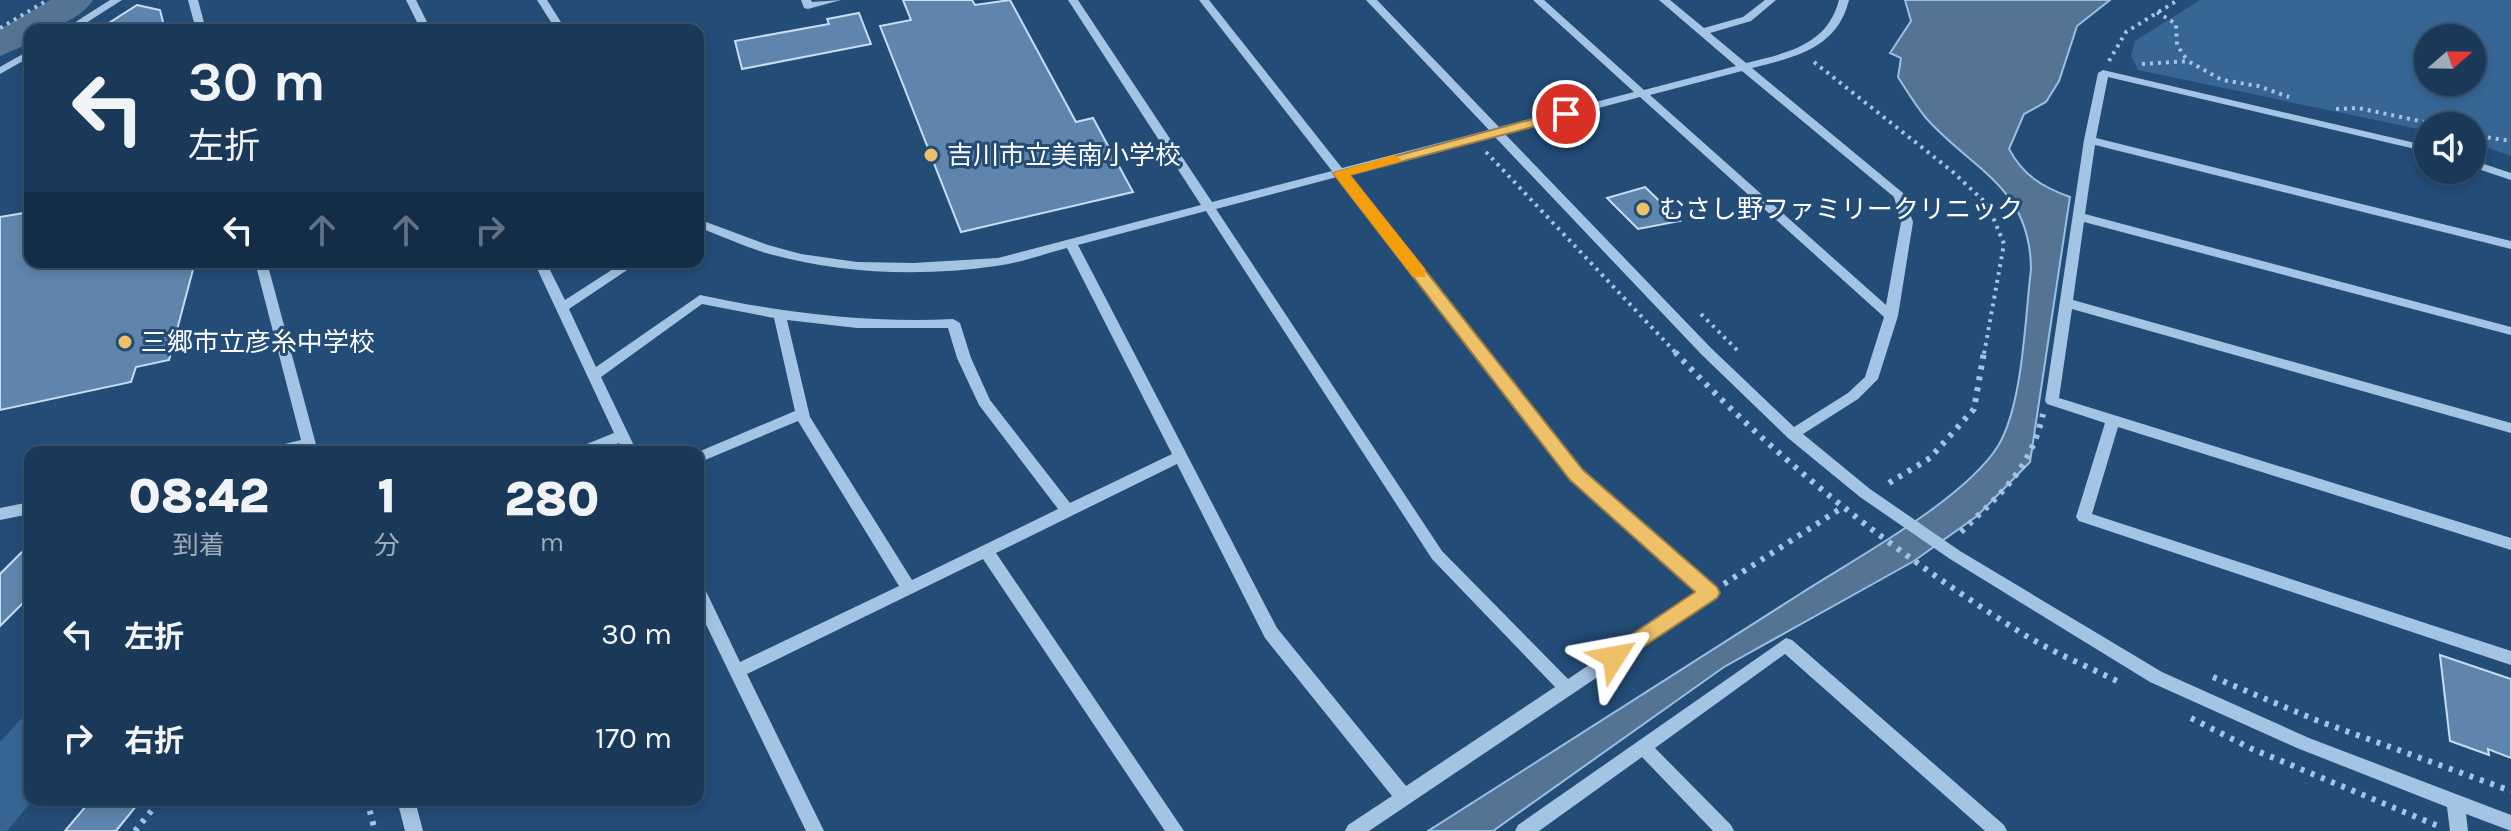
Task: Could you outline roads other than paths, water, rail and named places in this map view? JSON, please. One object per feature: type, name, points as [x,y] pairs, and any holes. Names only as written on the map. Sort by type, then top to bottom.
[{"type":"street","points":[[78,24],[117,0]]},
{"type":"street","points":[[193,0],[199,24]]},
{"type":"street","points":[[411,0],[423,24]]},
{"type":"street","points":[[806,0],[808,6],[836,0]]},
{"type":"street","points":[[1073,0],[1437,555],[1567,689]]},
{"type":"street","points":[[1204,0],[1577,475],[1709,593],[1354,831]]},
{"type":"street","points":[[1371,0],[1706,351],[1793,434],[1865,493],[1955,555],[2156,677],[2303,743],[2511,823]]},
{"type":"street","points":[[1538,0],[1891,316]]},
{"type":"street","points":[[1664,0],[1899,196],[1907,222],[1891,316],[1871,379],[1853,396],[1793,434]]},
{"type":"street","points":[[1702,32],[1747,19],[1771,0]]},
{"type":"street","points":[[704,225],[771,251],[841,266],[943,267],[998,262],[1793,54],[1823,37],[1841,20],[1844,0]]},
{"type":"street","points":[[546,1],[558,24]]},
{"type":"street","points":[[0,71],[24,57]]},
{"type":"street","points":[[2414,146],[2103,73],[2090,140],[2052,401],[2511,544]]},
{"type":"street","points":[[2090,140],[2511,245]]},
{"type":"street","points":[[2486,168],[2511,177]]},
{"type":"street","points":[[2081,217],[2511,331]]},
{"type":"street","points":[[1072,245],[1271,633],[1404,797]]},
{"type":"street","points":[[263,268],[309,446]]},
{"type":"street","points":[[543,268],[627,446]]},
{"type":"street","points":[[562,308],[624,268]]},
{"type":"street","points":[[593,376],[700,299],[780,317],[893,326],[953,323],[964,358],[984,402],[1068,511]]},
{"type":"street","points":[[2067,303],[2511,428]]},
{"type":"street","points":[[780,317],[802,414],[909,588]]},
{"type":"street","points":[[704,455],[802,414]]},
{"type":"street","points":[[2113,420],[2084,517],[2511,658]]},
{"type":"street","points":[[597,446],[622,436]]},
{"type":"street","points":[[737,671],[1179,457]]},
{"type":"street","points":[[0,514],[24,509]]},
{"type":"street","points":[[986,551],[1175,831]]},
{"type":"street","points":[[704,604],[815,831]]},
{"type":"street","points":[[1524,831],[1786,645],[1998,831]]},
{"type":"street","points":[[1644,748],[1725,831]]},
{"type":"street","points":[[2456,803],[2459,831]]},
{"type":"street","points":[[408,806],[414,831]]},
{"type":"waterway","points":[[35,24],[75,0]]},
{"type":"waterway","points":[[0,45],[24,31]]},
{"type":"place","name":"吉川市立美南小学校","points":[[931,155]]},
{"type":"place","name":"むさし野ファミリークリニック","points":[[1643,209]]},
{"type":"place","name":"三郷市立彦糸中学校","points":[[125,342]]}]
